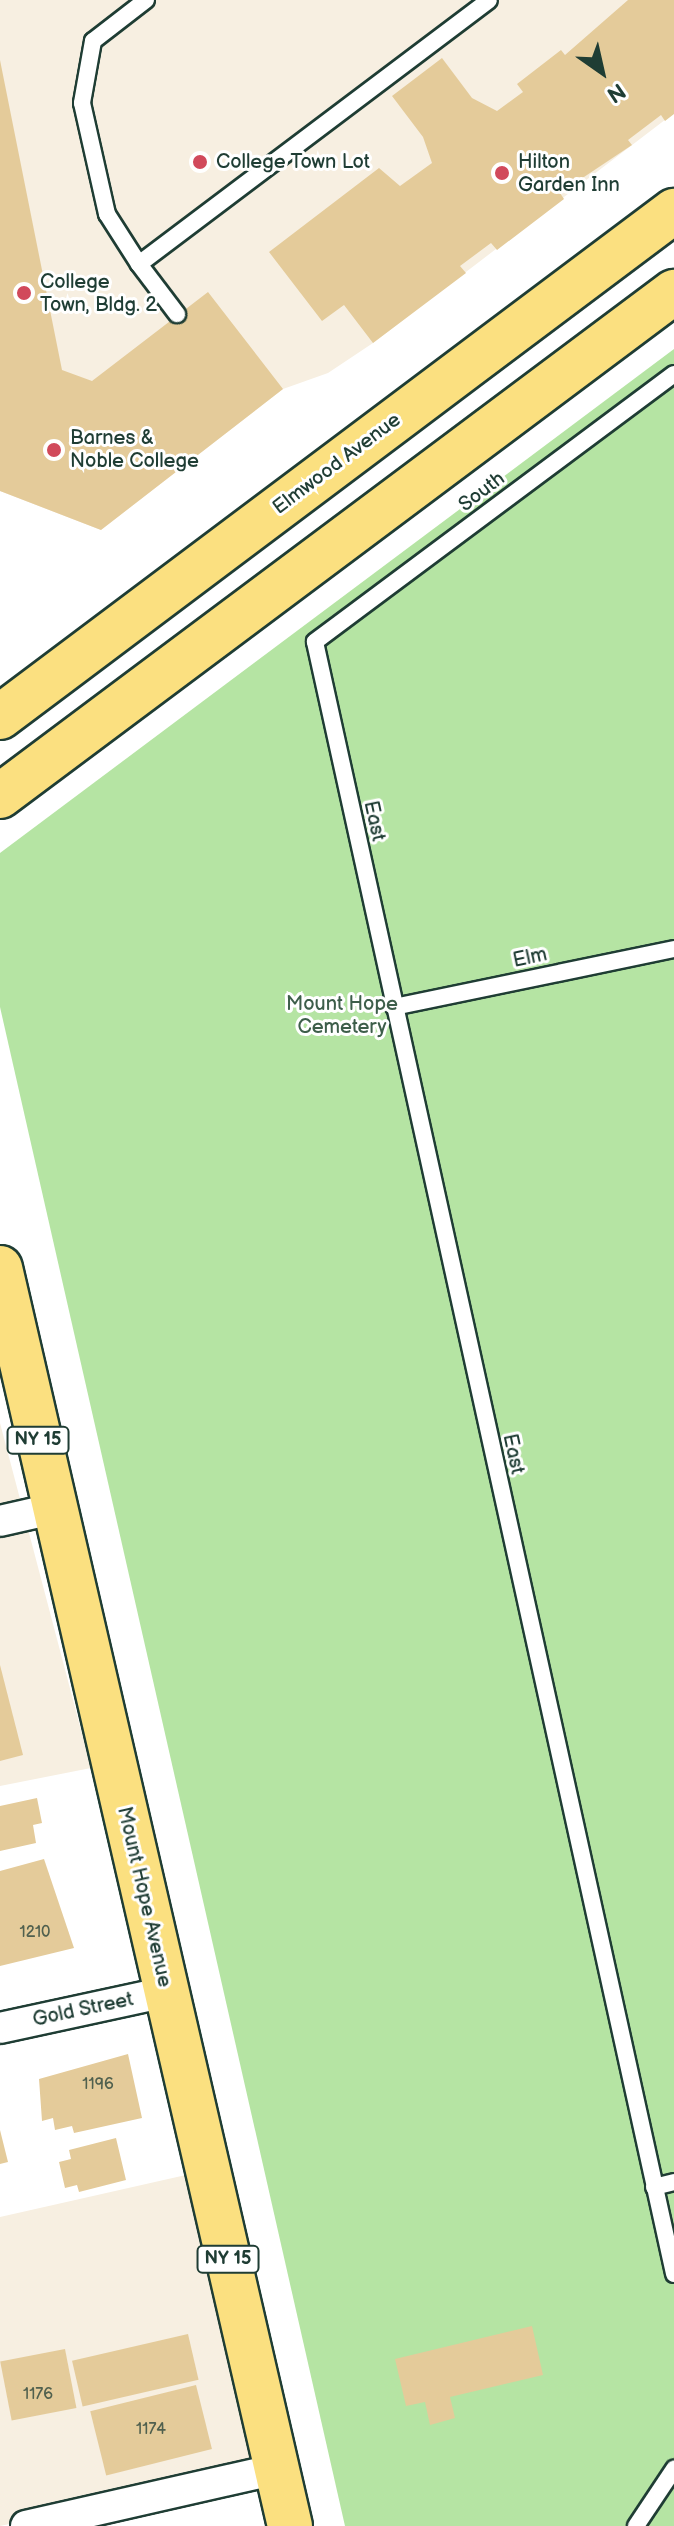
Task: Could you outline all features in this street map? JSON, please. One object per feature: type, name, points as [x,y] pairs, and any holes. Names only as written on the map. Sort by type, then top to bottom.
[{"type":"main road","name":"Elmwood Avenue","points":[[0,717],[674,211]]},
{"type":"main road","points":[[0,796],[674,292]]},
{"type":"main road","name":"Mount Hope Avenue","points":[[0,1268],[53,1509],[290,2526]]},
{"type":"street","points":[[0,1521],[53,1509]]},
{"type":"street","name":"Gold Street","points":[[0,2028],[167,1992]]},
{"type":"street","points":[[26,2526],[276,2469]]},
{"type":"lane","points":[[146,0],[93,41],[82,76],[107,214],[139,264],[177,314]]},
{"type":"lane","points":[[139,264],[489,0]]},
{"type":"lane","name":"South","points":[[315,642],[674,374]]},
{"type":"lane","name":"East","points":[[315,642],[674,2274]]},
{"type":"lane","name":"Elm","points":[[394,1007],[674,949]]},
{"type":"lane","points":[[654,2187],[674,2182]]},
{"type":"lane","points":[[636,2526],[674,2469]]},
{"type":"shaded area","points":[[0,0],[674,0],[674,113],[373,343],[328,373],[283,389],[101,530],[0,491]]},
{"type":"shaded area","points":[[0,1423],[91,1768],[0,1786]]},
{"type":"shaded area","points":[[208,2170],[276,2469],[0,2526],[0,2217]]},
{"type":"green space","name":"Mount Hope Cemetery","points":[[674,349],[674,2526],[345,2526],[0,1007],[0,853]]},
{"type":"building","name":"Hilton Garden Inn","points":[[628,0],[674,0],[674,114],[665,121],[661,115],[628,140],[632,145],[560,193],[564,199],[497,250],[491,243],[460,266],[466,273],[373,343],[344,305],[322,321],[269,252],[379,168],[400,186],[432,163],[423,137],[392,96],[442,58],[472,98],[497,111],[523,92],[517,84],[561,50],[565,55]]},
{"type":"building","name":"College Town, Bldg. 2","points":[[0,60],[62,370],[92,381],[208,292],[283,389],[101,530],[0,491]]},
{"type":"building","points":[[0,1665],[23,1755],[0,1761]]},
{"type":"building","points":[[37,1798],[42,1823],[33,1825],[36,1843],[0,1851],[0,1806]]},
{"type":"building","points":[[44,1859],[74,1948],[0,1966],[0,1871]]},
{"type":"building","points":[[128,2054],[142,2118],[74,2133],[72,2126],[55,2130],[53,2118],[42,2121],[39,2079]]},
{"type":"building","points":[[0,2130],[8,2162],[0,2164]]},
{"type":"building","points":[[116,2138],[126,2180],[79,2192],[77,2185],[65,2188],[59,2162],[71,2159],[69,2150]]},
{"type":"building","points":[[532,2326],[543,2375],[450,2397],[455,2418],[430,2425],[425,2402],[406,2406],[395,2359]]},
{"type":"building","points":[[188,2334],[199,2380],[83,2407],[72,2361]]},
{"type":"building","points":[[65,2349],[76,2408],[12,2420],[0,2362]]},
{"type":"building","points":[[196,2385],[212,2449],[106,2475],[90,2411]]},
{"type":"place","name":"College Town Lot","points":[[200,162]]},
{"type":"place","name":"Hilton Garden Inn","points":[[502,173]]},
{"type":"place","name":"College Town, Bldg. 2","points":[[24,293]]},
{"type":"place","name":"Barnes & Noble College","points":[[54,450]]}]
